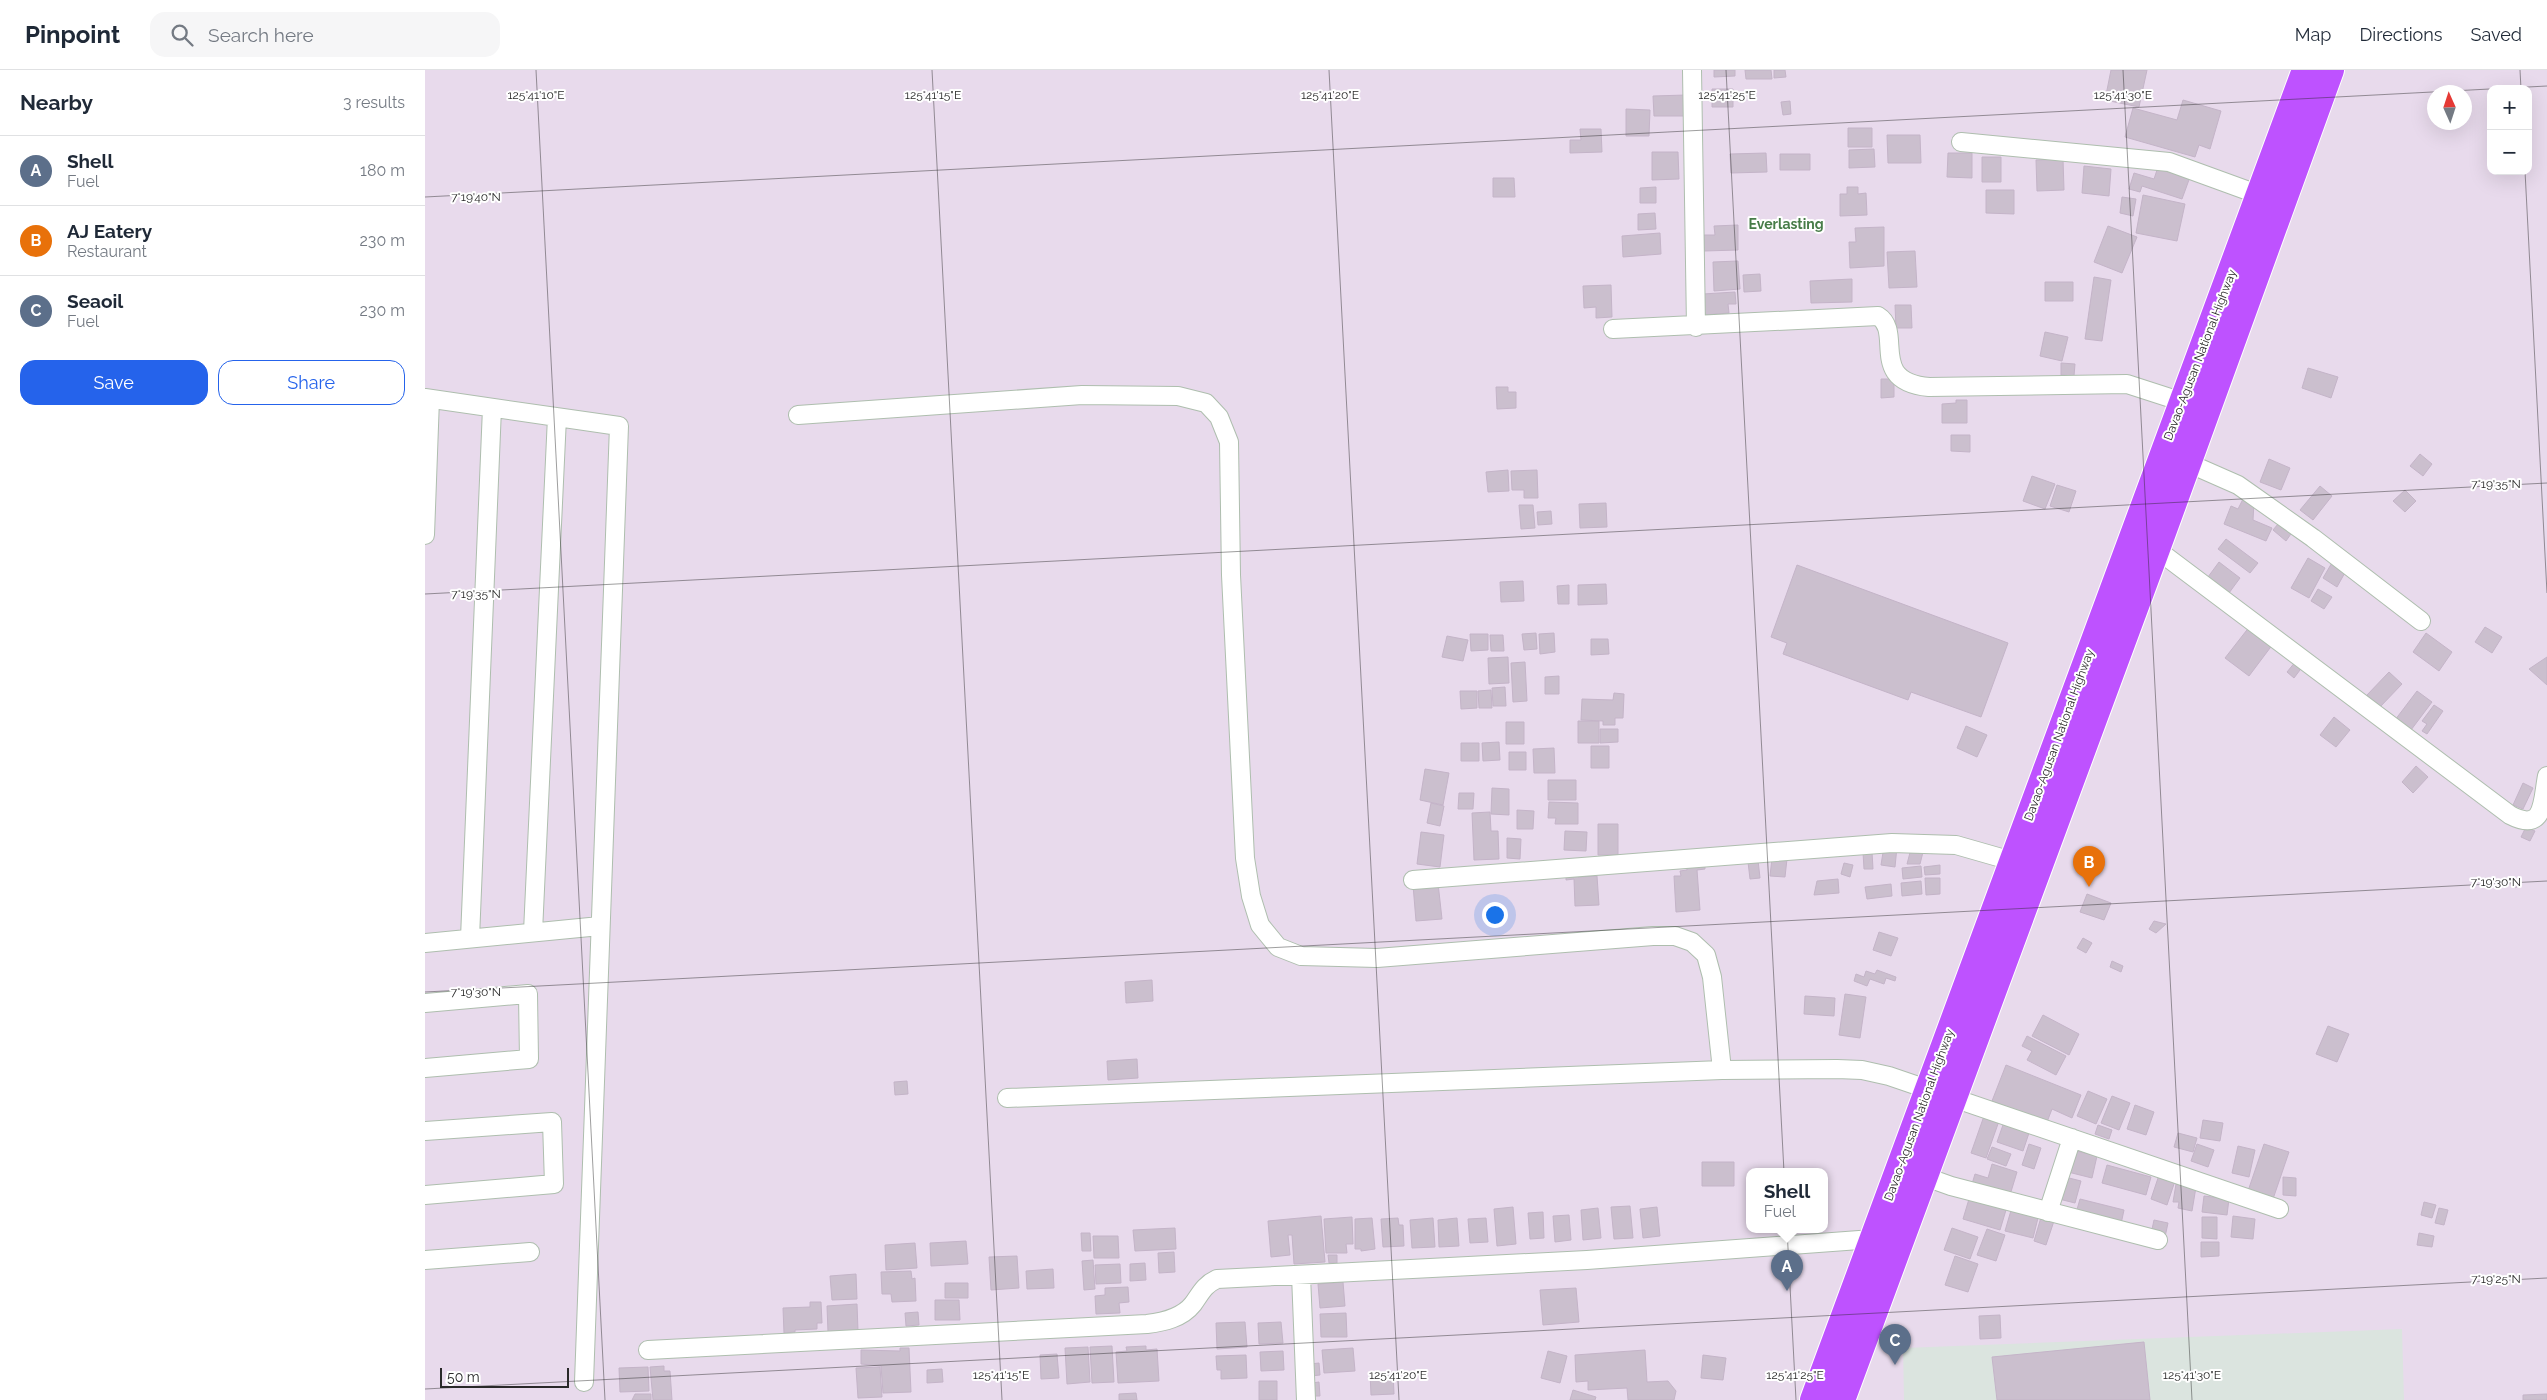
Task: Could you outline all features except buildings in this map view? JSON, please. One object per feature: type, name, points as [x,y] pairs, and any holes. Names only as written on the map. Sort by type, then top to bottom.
[{"type":"highway","name":"Davao-Agusan National Highway","points":[[2271,199],[2306,70]]},
{"type":"highway","name":"Davao-Agusan National Highway","points":[[1841,1400],[1885,1244],[1940,1093],[2271,199],[2330,70]]},
{"type":"highway","name":"Davao-Agusan National Highway","points":[[1814,1400],[1885,1244],[1923,1176],[1940,1093],[2012,861],[2050,796],[2156,549],[2187,463],[2195,406]]},
{"type":"street","points":[[1692,70],[1696,327]]},
{"type":"street","points":[[1961,142],[2169,162],[2271,199]]},
{"type":"street","points":[[1613,329],[1696,327],[1878,316],[1885,320],[1887,326],[1888,349],[1892,365],[1900,378],[1911,385],[2127,384],[2195,406]]},
{"type":"street","points":[[798,415],[1082,395],[1178,396],[1205,403],[1219,417],[1229,442],[1231,575],[1245,858],[1251,896],[1260,925],[1278,947],[1301,956],[1330,958],[1377,958],[1653,936],[1683,939],[1692,942],[1707,955],[1712,977],[1722,1070]]},
{"type":"street","points":[[425,536],[428,398],[619,426],[584,1382]]},
{"type":"street","points":[[470,938],[492,408]]},
{"type":"street","points":[[533,932],[557,417]]},
{"type":"street","points":[[2187,463],[2238,485],[2253,495],[2421,621]]},
{"type":"street","points":[[2156,549],[2510,815],[2528,822],[2535,820],[2540,815],[2547,776]]},
{"type":"street","points":[[1413,880],[1892,842],[1956,846],[2012,861]]},
{"type":"street","points":[[425,942],[600,926]]},
{"type":"street","points":[[425,1003],[528,994],[529,1059],[425,1068]]},
{"type":"street","points":[[1007,1098],[1722,1070],[1863,1070],[1889,1076],[1940,1093],[2279,1209]]},
{"type":"street","points":[[425,1131],[553,1122],[554,1184],[425,1195]]},
{"type":"street","points":[[2049,1212],[2072,1138]]},
{"type":"street","points":[[1923,1176],[2049,1212],[2158,1240]]},
{"type":"street","points":[[647,1350],[1165,1322],[1182,1314],[1191,1306],[1203,1287],[1217,1279],[1885,1244]]},
{"type":"street","points":[[425,1260],[530,1252]]},
{"type":"street","points":[[1301,1275],[1306,1400]]},
{"type":"shaded area","points":[[2402,1329],[2404,1400],[1904,1400],[1903,1348]]},
{"type":"place","name":"AJ Eatery","points":[[2089,887]]},
{"type":"place","name":"Shell","points":[[1787,1291]]},
{"type":"place","name":"Seaoil","points":[[1895,1365]]},
{"type":"district","name":"Everlasting","points":[[1786,224]]}]
